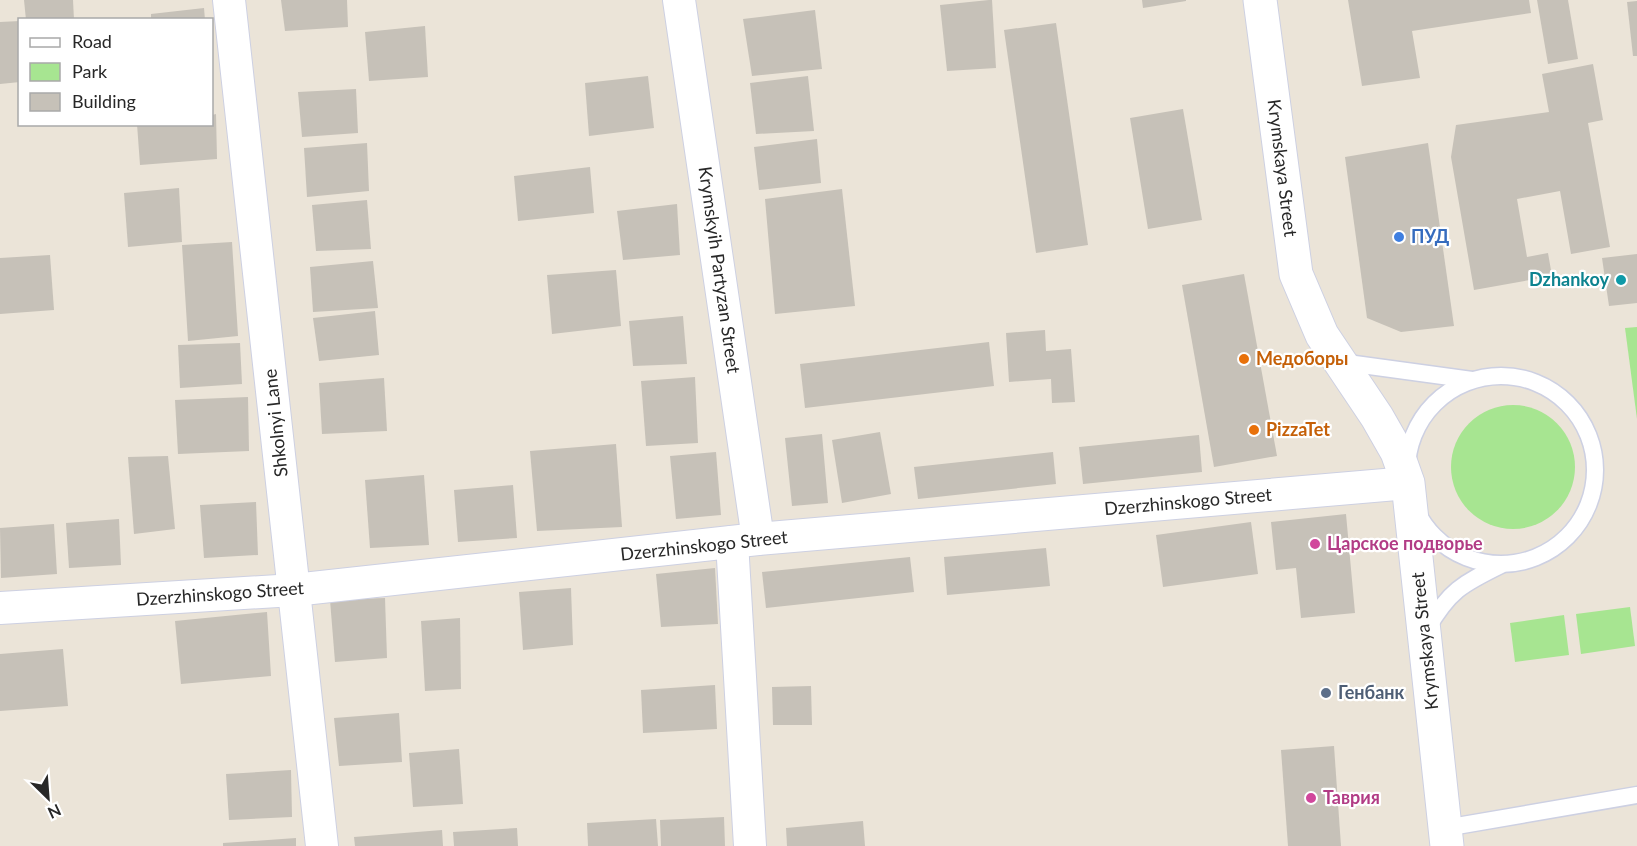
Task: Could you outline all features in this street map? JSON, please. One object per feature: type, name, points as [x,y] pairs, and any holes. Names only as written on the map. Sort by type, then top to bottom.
[{"type":"main road","name":"Krymskaya Street","points":[[1260,0],[1296,274],[1322,335],[1377,417],[1397,452],[1408,483],[1446,837]]},
{"type":"street","name":"Shkolnyi Lane","points":[[229,0],[322,846]]},
{"type":"street","name":"Krymskyih Partyzan Street","points":[[679,0],[745,541],[750,846]]},
{"type":"street","name":"Dzerzhinskogo Street","points":[[0,608],[294,590],[745,541],[1408,483]]},
{"type":"lane","points":[[1340,362],[1473,380]]},
{"type":"lane","points":[[1495,375],[1518,376],[1540,383],[1560,396],[1576,412],[1588,432],[1595,454],[1596,477],[1592,500],[1581,520],[1566,538],[1548,552],[1526,561],[1503,564],[1480,562],[1459,554],[1440,542],[1424,525],[1413,505],[1408,483],[1409,450],[1421,419],[1443,395],[1473,380],[1495,375]]},
{"type":"lane","points":[[1424,634],[1440,606],[1455,590],[1503,564]]},
{"type":"lane","points":[[1446,837],[1637,795]]},
{"type":"green space","points":[[1637,327],[1637,419],[1625,328]]},
{"type":"green space","points":[[1513,405],[1537,410],[1557,423],[1570,443],[1575,467],[1570,491],[1557,511],[1537,524],[1513,529],[1489,524],[1469,511],[1456,491],[1451,467],[1456,443],[1469,423],[1489,410]]},
{"type":"green space","points":[[1630,607],[1635,646],[1581,654],[1576,614]]},
{"type":"green space","points":[[1564,615],[1569,655],[1515,662],[1510,623]]},
{"type":"building","points":[[24,0],[73,0],[74,18],[26,18]]},
{"type":"building","points":[[281,0],[347,0],[348,27],[285,31]]},
{"type":"building","points":[[992,0],[996,68],[947,71],[940,5]]},
{"type":"building","points":[[1142,0],[1186,0],[1186,1],[1143,8]]},
{"type":"building","points":[[1348,0],[1529,0],[1531,13],[1412,31],[1420,78],[1362,86]]},
{"type":"building","points":[[1537,0],[1568,0],[1578,59],[1548,64]]},
{"type":"building","points":[[1637,1],[1637,56],[1633,56],[1627,2]]},
{"type":"building","points":[[204,8],[205,18],[151,18],[151,14]]},
{"type":"building","points":[[815,10],[822,69],[752,76],[743,19]]},
{"type":"building","points":[[18,21],[18,82],[0,84],[0,22]]},
{"type":"building","points":[[1056,23],[1088,245],[1036,253],[1004,30]]},
{"type":"building","points":[[425,26],[428,77],[369,81],[365,32]]},
{"type":"building","points":[[1593,64],[1603,120],[1588,123],[1610,247],[1571,254],[1560,191],[1517,199],[1527,257],[1548,253],[1552,276],[1474,290],[1451,157],[1456,125],[1549,112],[1542,74]]},
{"type":"building","points":[[648,76],[654,128],[589,136],[585,83]]},
{"type":"building","points":[[808,76],[814,131],[756,134],[750,83]]},
{"type":"building","points":[[356,89],[358,133],[302,137],[298,92]]},
{"type":"building","points":[[1183,109],[1202,220],[1148,229],[1130,118]]},
{"type":"building","points":[[216,114],[217,159],[140,165],[137,126],[213,126],[213,115]]},
{"type":"building","points":[[817,139],[821,183],[759,190],[754,147]]},
{"type":"building","points":[[367,143],[369,191],[307,197],[304,148]]},
{"type":"building","name":"ПУД","points":[[1428,143],[1454,326],[1401,332],[1367,318],[1345,157]]},
{"type":"building","points":[[590,167],[594,213],[518,221],[514,176]]},
{"type":"building","points":[[179,188],[182,242],[128,247],[124,193]]},
{"type":"building","points":[[842,189],[855,306],[775,314],[765,199]]},
{"type":"building","points":[[367,200],[371,249],[316,251],[312,205]]},
{"type":"building","points":[[677,204],[680,255],[623,260],[617,211]]},
{"type":"building","points":[[232,242],[238,336],[188,341],[182,245]]},
{"type":"building","name":"Dzhankoy","points":[[1637,254],[1637,303],[1609,306],[1602,258]]},
{"type":"building","points":[[50,255],[54,310],[0,314],[0,258]]},
{"type":"building","points":[[373,261],[378,308],[313,312],[310,267]]},
{"type":"building","points":[[616,270],[621,326],[552,334],[547,275]]},
{"type":"building","points":[[1244,274],[1277,456],[1214,467],[1182,285]]},
{"type":"building","points":[[375,311],[379,355],[319,361],[313,318]]},
{"type":"building","points":[[683,316],[687,364],[633,366],[629,321]]},
{"type":"building","points":[[1045,330],[1046,351],[1071,349],[1075,402],[1052,403],[1051,379],[1009,382],[1006,333]]},
{"type":"building","points":[[989,342],[994,386],[805,408],[800,364]]},
{"type":"building","points":[[240,343],[242,384],[180,388],[178,345]]},
{"type":"building","points":[[695,377],[698,443],[646,446],[641,381]]},
{"type":"building","points":[[384,378],[387,431],[322,434],[319,383]]},
{"type":"building","points":[[248,397],[249,451],[178,454],[175,400]]},
{"type":"building","points":[[880,432],[891,494],[842,503],[832,440]]},
{"type":"building","points":[[822,434],[828,503],[792,506],[785,438]]},
{"type":"building","points":[[1199,435],[1202,472],[1083,484],[1079,447]]},
{"type":"building","points":[[616,444],[622,527],[537,531],[530,451]]},
{"type":"building","points":[[716,452],[721,515],[676,519],[670,456]]},
{"type":"building","points":[[1053,452],[1056,484],[918,499],[914,467]]},
{"type":"building","points":[[168,456],[175,529],[134,534],[128,457]]},
{"type":"building","points":[[424,475],[429,545],[370,548],[365,480]]},
{"type":"building","points":[[513,485],[517,538],[458,542],[454,490]]},
{"type":"building","points":[[256,502],[258,555],[204,558],[200,505]]},
{"type":"building","points":[[1346,514],[1355,613],[1301,618],[1296,568],[1276,570],[1271,522]]},
{"type":"building","points":[[119,519],[121,565],[69,568],[66,523]]},
{"type":"building","points":[[1251,522],[1258,574],[1163,587],[1156,535]]},
{"type":"building","points":[[54,524],[57,574],[1,578],[0,528]]},
{"type":"building","points":[[1046,548],[1050,586],[947,595],[944,557]]},
{"type":"building","points":[[910,557],[914,592],[766,608],[762,572]]},
{"type":"building","points":[[715,568],[718,624],[661,627],[656,574]]},
{"type":"building","points":[[571,588],[573,645],[523,650],[519,592]]},
{"type":"building","points":[[385,598],[387,658],[335,662],[330,600]]},
{"type":"building","points":[[267,612],[271,676],[181,684],[175,621]]},
{"type":"building","points":[[460,618],[461,689],[425,691],[421,621]]},
{"type":"building","points":[[63,649],[68,706],[0,711],[0,654]]},
{"type":"building","points":[[715,685],[717,729],[643,733],[641,690]]},
{"type":"building","points":[[811,686],[812,725],[773,725],[772,687]]},
{"type":"building","points":[[399,713],[402,762],[339,766],[334,718]]},
{"type":"building","name":"Таврия","points":[[1334,746],[1341,846],[1288,846],[1281,750]]},
{"type":"building","points":[[459,749],[463,804],[413,807],[409,753]]},
{"type":"building","points":[[291,770],[292,817],[229,820],[226,774]]},
{"type":"building","points":[[724,817],[725,846],[661,846],[660,820]]},
{"type":"building","points":[[656,819],[658,846],[588,846],[587,823]]},
{"type":"building","points":[[863,821],[865,846],[787,846],[786,828]]},
{"type":"building","points":[[517,828],[518,846],[454,846],[453,832]]},
{"type":"building","points":[[442,830],[443,846],[355,846],[354,837]]},
{"type":"building","points":[[296,838],[296,846],[223,846],[223,843]]},
{"type":"place","name":"ПУД","points":[[1399,237]]},
{"type":"place","name":"Dzhankoy","points":[[1621,280]]},
{"type":"place","name":"Медоборы","points":[[1244,359]]},
{"type":"place","name":"PizzaTet","points":[[1254,430]]},
{"type":"place","name":"Царское подворье","points":[[1315,544]]},
{"type":"place","name":"Генбанк","points":[[1326,693]]},
{"type":"place","name":"Таврия","points":[[1311,798]]}]
